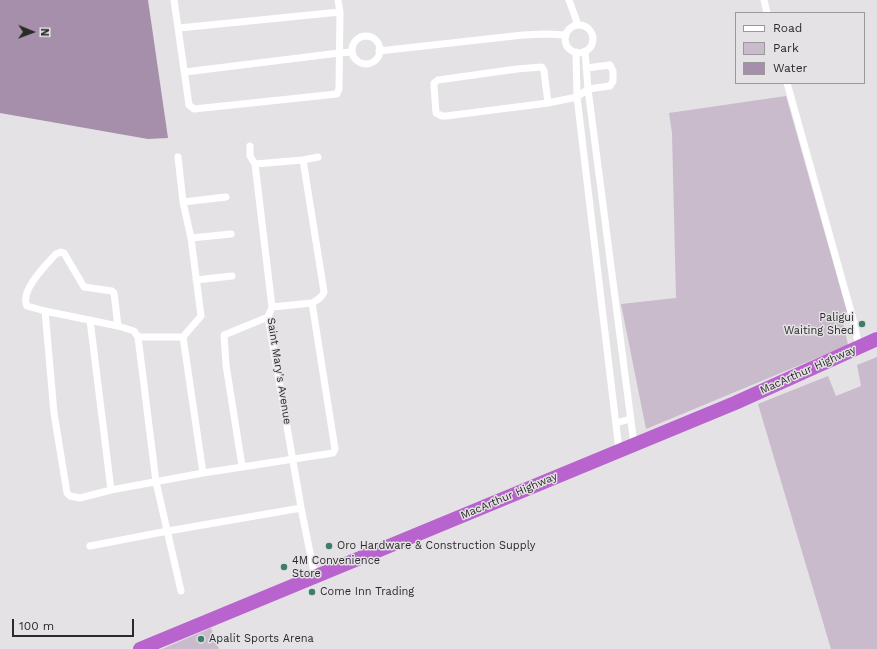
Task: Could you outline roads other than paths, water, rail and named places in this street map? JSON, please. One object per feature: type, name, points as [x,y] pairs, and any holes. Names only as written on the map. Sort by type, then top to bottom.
[{"type":"highway","name":"MacArthur Highway","points":[[140,649],[735,403],[877,339]]},
{"type":"street","points":[[174,0],[186,72],[189,105],[194,109],[333,95],[339,92],[340,12],[338,0]]},
{"type":"street","points":[[570,0],[578,25]]},
{"type":"street","points":[[764,0],[768,12]]},
{"type":"street","points":[[179,28],[340,12]]},
{"type":"street","points":[[578,25],[587,27],[592,34],[592,43],[585,51],[576,52],[570,50],[567,46],[566,35],[570,29],[578,25]]},
{"type":"street","points":[[379,51],[523,35],[566,35]]},
{"type":"street","points":[[365,36],[374,38],[377,42],[379,51],[373,62],[364,64],[356,60],[352,52],[352,48],[356,39],[365,36]]},
{"type":"street","points":[[585,51],[588,89],[634,444]]},
{"type":"street","points":[[186,72],[352,52]]},
{"type":"street","points":[[576,52],[577,97],[619,450]]},
{"type":"street","points":[[548,103],[544,71],[542,67],[438,80],[434,83],[436,113],[442,116],[548,103],[577,97],[588,89],[610,86],[613,81],[614,71],[610,65],[586,68]]},
{"type":"street","points":[[787,84],[853,319],[859,346]]},
{"type":"street","name":"Saint Mary's Avenue","points":[[250,146],[250,156],[255,164],[272,307],[268,317],[301,508],[315,577]]},
{"type":"street","points":[[178,157],[183,202],[191,238],[201,316],[183,337],[203,473]]},
{"type":"street","points":[[255,164],[303,160],[318,157]]},
{"type":"street","points":[[272,307],[312,303],[320,299],[324,292],[303,160]]},
{"type":"street","points":[[183,202],[226,197]]},
{"type":"street","points":[[191,238],[231,234]]},
{"type":"street","points":[[118,326],[114,293],[112,291],[84,286],[64,253],[61,252],[56,254],[29,288],[26,298],[27,306],[118,326],[134,331],[138,337],[156,482],[181,591]]},
{"type":"street","points":[[597,262],[610,261]]},
{"type":"street","points":[[196,280],[232,276]]},
{"type":"street","points":[[45,311],[54,413],[67,492],[70,496],[76,498],[111,490],[242,466],[333,453],[335,450],[312,303]]},
{"type":"street","points":[[242,466],[226,365],[224,335],[268,317]]},
{"type":"street","points":[[90,320],[111,490]]},
{"type":"street","points":[[138,337],[183,337]]},
{"type":"street","points":[[610,376],[624,373]]},
{"type":"street","points":[[616,423],[630,419]]},
{"type":"street","points":[[90,546],[301,508]]},
{"type":"water","points":[[0,0],[148,0],[168,138],[148,139],[0,113]]},
{"type":"place","name":"Paligui Waiting Shed","points":[[862,324]]},
{"type":"place","name":"Oro Hardware & Construction Supply","points":[[329,546]]},
{"type":"place","name":"4M Convenience Store","points":[[284,567]]},
{"type":"place","name":"Come Inn Trading","points":[[312,592]]},
{"type":"place","name":"Apalit Sports Arena","points":[[201,639]]}]
